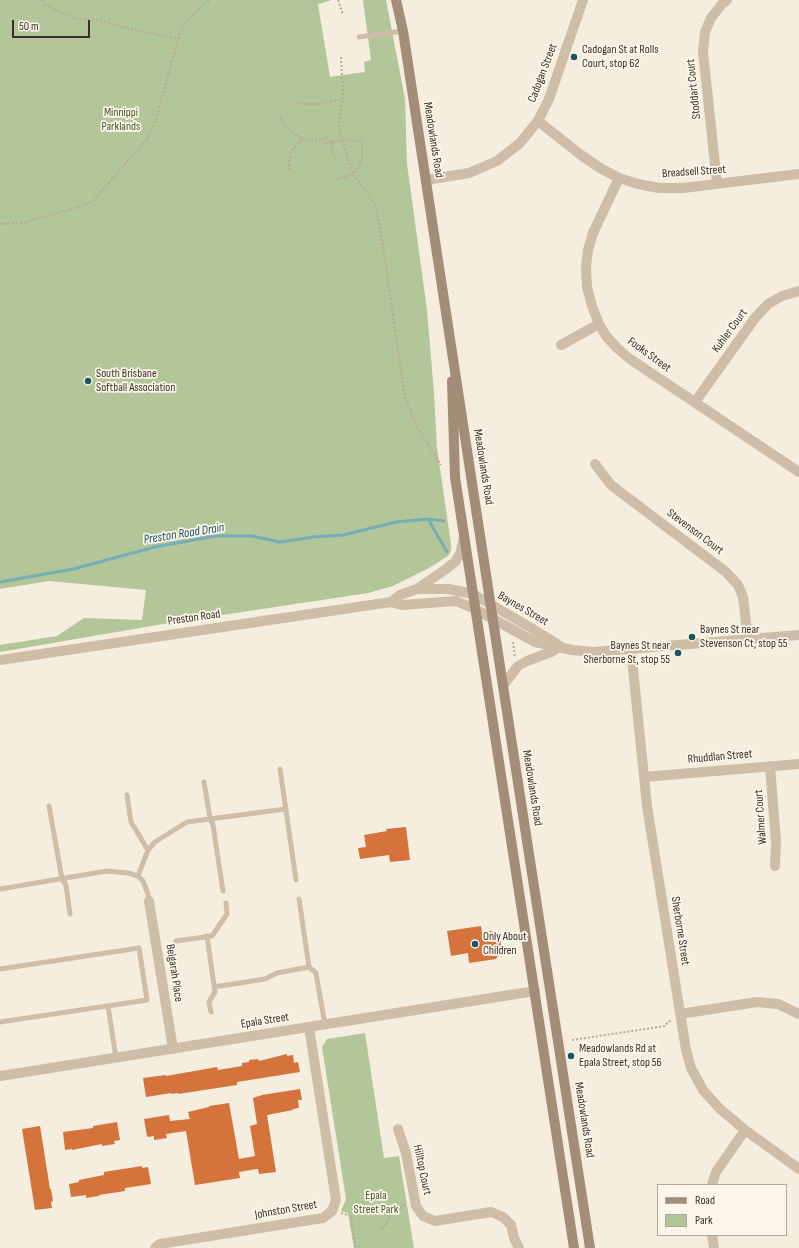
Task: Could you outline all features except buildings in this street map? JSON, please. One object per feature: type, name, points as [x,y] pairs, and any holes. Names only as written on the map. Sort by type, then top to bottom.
[{"type":"main road","name":"Meadowlands Road","points":[[396,0],[403,31],[450,331],[590,1248]]},
{"type":"main road","name":"Meadowlands Road","points":[[450,331],[455,476],[574,1248]]},
{"type":"street","name":"Cadogan Street","points":[[426,180],[469,173],[497,161],[520,143],[538,121],[549,98],[583,0]]},
{"type":"street","name":"Stoddart Court","points":[[718,183],[703,52],[710,18],[727,0]]},
{"type":"street","name":"Breadsell Street","points":[[538,121],[581,155],[619,178],[638,184],[659,188],[683,188],[799,174]]},
{"type":"street","name":"Fooks Street","points":[[619,178],[593,233],[588,250],[586,267],[592,306],[599,324],[606,336],[630,359],[799,472]]},
{"type":"street","name":"Kuhler Court","points":[[694,402],[755,318],[768,304],[782,296],[799,291]]},
{"type":"street","points":[[561,345],[599,324]]},
{"type":"street","name":"Stevenson Court","points":[[595,464],[611,485],[726,572],[738,585],[743,597],[748,639]]},
{"type":"street","points":[[417,589],[455,562],[460,554],[464,537]]},
{"type":"street","name":"Preston Road","points":[[391,602],[400,595],[417,589],[449,589],[472,594]]},
{"type":"street","name":"Baynes Street","points":[[472,594],[560,646]]},
{"type":"street","name":"Preston Road","points":[[0,660],[391,602],[402,605],[456,601],[475,609]]},
{"type":"street","name":"Baynes Street","points":[[475,609],[535,642],[560,646],[572,650],[593,652],[799,635]]},
{"type":"street","points":[[503,686],[518,666],[551,652],[560,646]]},
{"type":"street","name":"Sherborne Street","points":[[631,649],[647,806],[680,1016],[691,1068],[703,1090],[719,1108],[745,1130],[799,1169]]},
{"type":"street","name":"Rhuddlan Street","points":[[644,777],[799,764]]},
{"type":"street","name":"Walmer Court","points":[[770,766],[776,842],[775,866]]},
{"type":"street","name":"Belgarah Place","points":[[149,901],[173,1049]]},
{"type":"street","name":"Epala Street","points":[[0,1076],[535,991]]},
{"type":"street","points":[[680,1016],[757,1002],[778,1004],[799,1014]]},
{"type":"street","name":"Johnston Street","points":[[155,1248],[160,1244],[322,1218],[332,1211],[336,1200],[309,1027]]},
{"type":"street","name":"Hilltop Court","points":[[398,1129],[406,1153],[415,1204],[423,1216],[435,1222],[491,1212],[503,1217],[511,1225],[514,1238],[519,1248]]},
{"type":"street","points":[[712,1184],[716,1172],[745,1130]]},
{"type":"street","points":[[712,1236],[714,1248]]},
{"type":"lane","points":[[359,37],[403,31]]},
{"type":"lane","points":[[280,769],[296,880]]},
{"type":"lane","points":[[204,782],[210,818],[213,825],[223,891]]},
{"type":"lane","points":[[127,795],[131,822],[148,850]]},
{"type":"lane","points":[[49,806],[62,880],[66,885],[70,914]]},
{"type":"lane","points":[[138,876],[148,850],[155,842],[187,822],[286,809]]},
{"type":"lane","points":[[0,889],[107,872],[128,873],[138,876],[144,881],[149,901]]},
{"type":"lane","points":[[299,899],[309,967],[316,973],[325,1025]]},
{"type":"lane","points":[[176,941],[212,936],[228,914],[226,903]]},
{"type":"lane","points":[[207,936],[215,992],[209,1002],[211,1012]]},
{"type":"lane","points":[[0,969],[139,948],[147,1000],[0,1022]]},
{"type":"lane","points":[[214,987],[266,979],[277,973],[309,967]]},
{"type":"lane","points":[[108,1006],[116,1058]]},
{"type":"path","points":[[42,0],[44,4],[76,19],[98,20],[178,39]]},
{"type":"path","points":[[0,224],[22,223],[80,208],[94,200],[147,139],[154,123],[178,39],[187,20],[206,1],[211,0]]},
{"type":"path","points":[[338,0],[343,15]]},
{"type":"path","points":[[341,57],[342,99],[339,127],[353,174],[375,204],[401,383],[417,427],[441,465]]},
{"type":"path","points":[[296,101],[302,104],[318,104],[342,99]]},
{"type":"path","points":[[280,114],[284,124],[293,133],[314,141],[327,138],[333,142]]},
{"type":"path","points":[[290,170],[289,161],[291,152],[303,138]]},
{"type":"path","points":[[322,144],[342,140],[362,141],[362,157],[359,167],[353,174],[335,180]]},
{"type":"path","points":[[333,142],[331,150],[335,159]]},
{"type":"path","points":[[512,636],[516,663]]},
{"type":"path","points":[[572,1040],[665,1026],[668,1022],[680,1016]]},
{"type":"path","points":[[382,1229],[392,1213],[399,1208],[415,1204]]},
{"type":"path","points":[[332,1211],[351,1216],[355,1248]]},
{"type":"green space","name":"Minnippi Parklands","points":[[0,0],[332,0],[318,4],[330,77],[365,72],[364,62],[371,60],[363,0],[386,0],[405,99],[407,164],[427,310],[437,448],[451,544],[451,551],[448,556],[429,568],[393,586],[368,593],[163,624],[0,652],[0,645],[57,636],[84,618],[142,620],[146,590],[49,581],[0,589]]},
{"type":"green space","name":"Epala Street Park","points":[[365,1033],[384,1158],[399,1156],[414,1248],[354,1248],[348,1213],[341,1211],[346,1199],[322,1047],[327,1039]]},
{"type":"waterway","points":[[428,519],[447,552]]},
{"type":"waterway","name":"Preston Road Drain","points":[[0,582],[73,569],[155,547],[216,536],[252,536],[280,542],[313,537],[343,535],[396,522],[428,519],[444,521]]},
{"type":"place","name":"Cadogan St at Rolls Court, stop 62","points":[[574,57]]},
{"type":"place","name":"South Brisbane Softball Association","points":[[88,381]]},
{"type":"place","name":"Baynes St near Stevenson Ct, stop 55","points":[[692,637]]},
{"type":"place","name":"Baynes St near Sherborne St, stop 55","points":[[678,653]]},
{"type":"place","name":"Only About Children","points":[[475,944]]},
{"type":"place","name":"Meadowlands Rd at Epala Street, stop 56","points":[[571,1056]]}]
